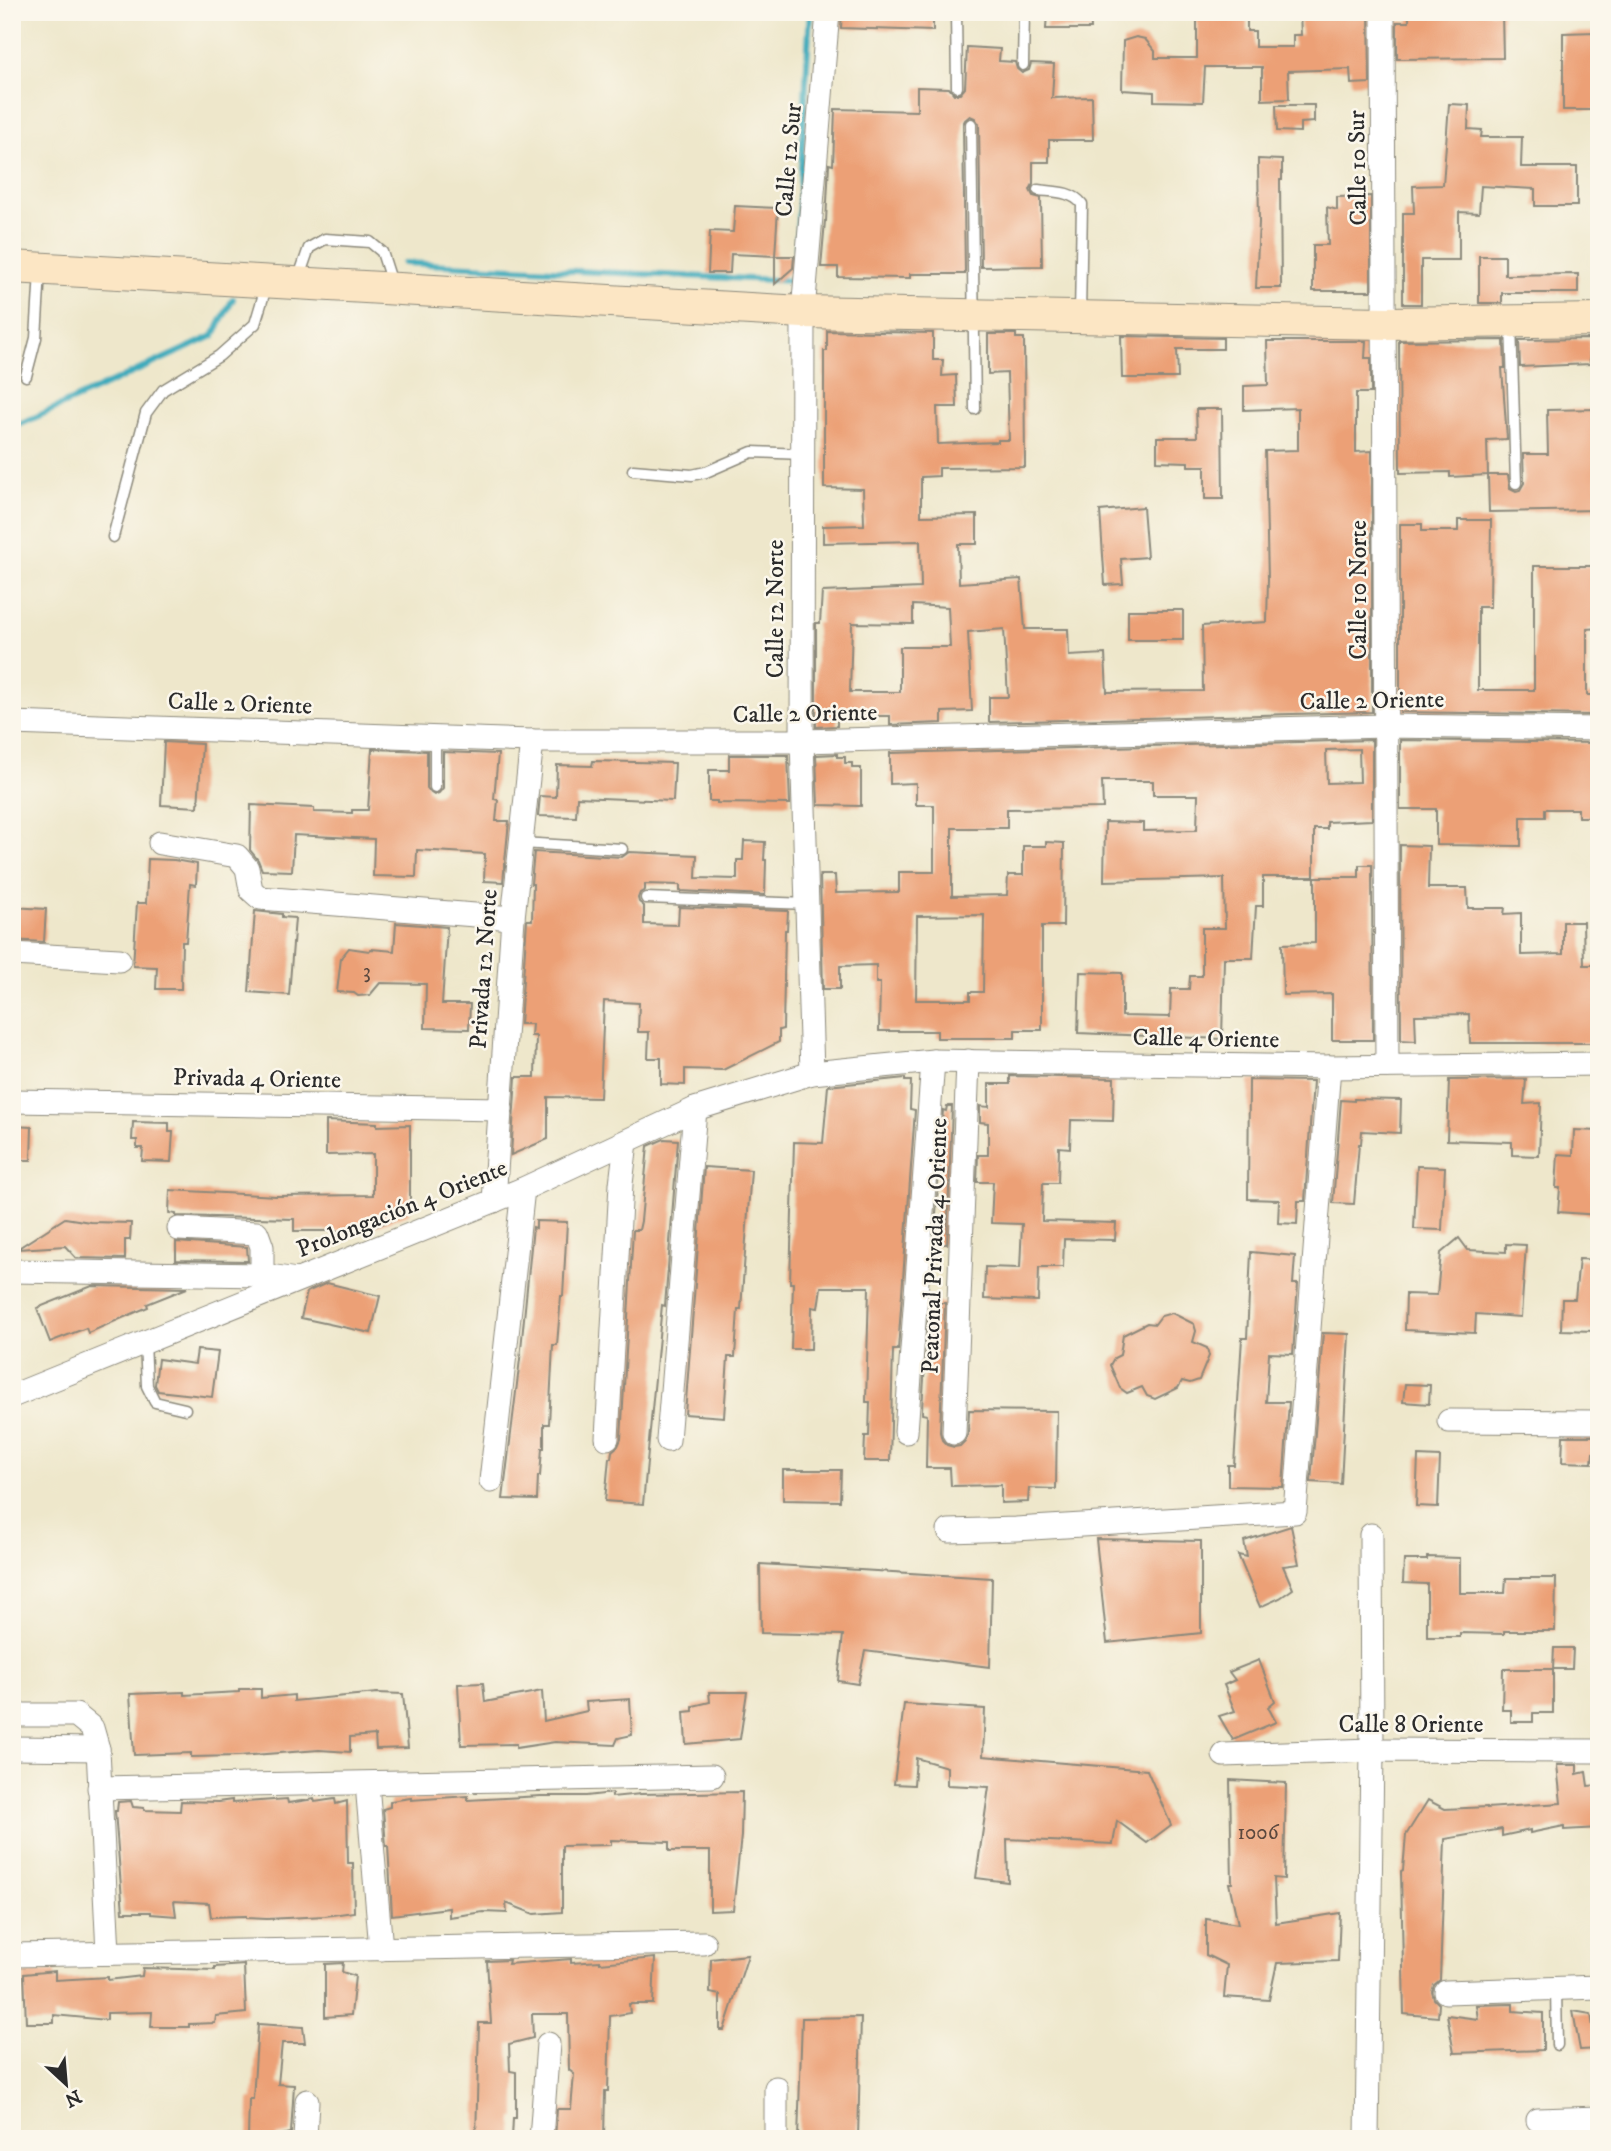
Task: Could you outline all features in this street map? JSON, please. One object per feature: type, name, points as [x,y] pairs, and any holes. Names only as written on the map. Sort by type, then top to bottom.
[{"type":"main road","points":[[26,268],[803,312],[1386,323],[1599,320]]},
{"type":"street","name":"Calle 12 Sur","points":[[803,312],[828,12]]},
{"type":"street","name":"Calle 10 Sur","points":[[1383,12],[1386,323]]},
{"type":"street","name":"Calle 12 Norte","points":[[803,312],[802,741],[813,1073]]},
{"type":"street","name":"Calle 10 Norte","points":[[1386,323],[1387,1066]]},
{"type":"street","name":"Calle 2 Oriente","points":[[12,723],[532,741],[802,741],[1385,726],[1599,729]]},
{"type":"street","name":"Privada 12 Norte","points":[[494,1201],[513,918],[532,741]]},
{"type":"street","points":[[160,843],[237,856],[247,868],[251,890],[260,898],[513,918]]},
{"type":"street","points":[[12,954],[119,960]]},
{"type":"street","name":"Calle 4 Oriente","points":[[813,1073],[933,1061],[1329,1067],[1599,1064]]},
{"type":"street","points":[[906,1432],[933,1061]]},
{"type":"street","name":"Peatonal Privada 4 Oriente","points":[[954,1433],[968,1062]]},
{"type":"street","points":[[948,1531],[1017,1530],[1295,1512],[1329,1067]]},
{"type":"street","name":"Prolongación 4 Oriente","points":[[12,1396],[523,1189],[695,1109],[813,1073]]},
{"type":"street","name":"Privada 4 Oriente","points":[[12,1101],[501,1109]]},
{"type":"street","points":[[668,1440],[695,1109]]},
{"type":"street","points":[[607,1438],[625,1142]]},
{"type":"street","points":[[491,1481],[523,1189]]},
{"type":"street","points":[[179,1229],[257,1233],[262,1247],[262,1275]]},
{"type":"street","points":[[12,1271],[262,1275],[297,1280]]},
{"type":"street","points":[[1449,1421],[1599,1422]]},
{"type":"street","points":[[1367,2139],[1372,1750],[1371,1535]]},
{"type":"street","points":[[12,1714],[76,1715],[92,1728],[98,1749],[108,1953]]},
{"type":"street","points":[[12,1748],[98,1749]]},
{"type":"street","name":"Calle 8 Oriente","points":[[1224,1755],[1372,1750],[1599,1751]]},
{"type":"street","points":[[99,1788],[712,1776]]},
{"type":"street","points":[[367,1784],[381,1950]]},
{"type":"street","points":[[12,1955],[704,1943]]},
{"type":"street","points":[[1446,1992],[1599,1987]]},
{"type":"street","points":[[541,2139],[548,2044]]},
{"type":"street","points":[[776,2088],[776,2139]]},
{"type":"street","points":[[305,2139],[307,2101]]},
{"type":"street","points":[[1538,2120],[1599,2118]]},
{"type":"lane","points":[[956,12],[957,87]]},
{"type":"lane","points":[[1023,65],[1024,12]]},
{"type":"lane","points":[[971,124],[975,409]]},
{"type":"lane","points":[[1038,190],[1071,194],[1082,204],[1080,319]]},
{"type":"lane","points":[[300,284],[301,271],[309,248],[325,239],[370,242],[383,252],[390,276],[388,289]]},
{"type":"lane","points":[[26,268],[36,338],[26,376]]},
{"type":"lane","points":[[113,537],[146,414],[163,390],[219,356],[256,324],[268,282]]},
{"type":"lane","points":[[1511,320],[1516,483]]},
{"type":"lane","points":[[633,470],[692,475],[706,472],[752,452],[802,454]]},
{"type":"lane","points":[[435,737],[435,787]]},
{"type":"lane","points":[[521,843],[622,849]]},
{"type":"lane","points":[[646,898],[808,904]]},
{"type":"lane","points":[[145,1342],[147,1386],[155,1402],[185,1409]]},
{"type":"lane","points":[[1556,1989],[1558,2045]]},
{"type":"building","points":[[842,12],[933,12],[933,31],[841,28]]},
{"type":"building","points":[[1047,12],[1090,12],[1091,29],[1046,29]]},
{"type":"building","points":[[1197,12],[1247,12],[1247,31],[1255,31],[1255,47],[1293,47],[1293,35],[1301,35],[1300,12],[1369,12],[1370,83],[1351,84],[1350,69],[1288,71],[1289,99],[1262,100],[1262,67],[1205,67],[1203,102],[1154,101],[1154,92],[1122,90],[1123,41],[1136,37],[1145,39],[1155,51],[1155,58],[1197,58]]},
{"type":"building","points":[[1409,12],[1502,12],[1503,58],[1397,59],[1397,22],[1409,22]]},
{"type":"building","points":[[1596,32],[1597,110],[1563,110],[1563,33]]},
{"type":"building","points":[[967,47],[1000,49],[999,61],[1015,62],[1022,73],[1029,70],[1031,63],[1054,64],[1052,98],[1092,97],[1093,140],[1049,140],[1049,162],[1033,162],[1033,184],[1030,190],[1033,196],[1041,198],[1042,266],[981,267],[979,124],[970,116],[963,124],[965,274],[910,274],[910,278],[838,277],[838,267],[821,267],[829,164],[833,165],[835,109],[917,111],[917,87],[949,88],[954,94],[960,94],[965,88]]},
{"type":"building","points":[[1449,104],[1469,105],[1468,129],[1482,130],[1481,137],[1522,137],[1521,167],[1577,167],[1577,206],[1535,206],[1535,189],[1481,186],[1479,213],[1459,212],[1459,260],[1421,260],[1421,304],[1403,304],[1403,213],[1414,213],[1413,186],[1443,185]]},
{"type":"building","points":[[1276,105],[1314,105],[1314,122],[1300,123],[1300,132],[1277,131]]},
{"type":"building","points":[[1258,159],[1282,160],[1281,288],[1256,288]]},
{"type":"building","points":[[1371,196],[1371,291],[1313,291],[1313,245],[1328,245],[1327,207],[1337,210],[1337,197]]},
{"type":"building","points":[[735,206],[778,208],[775,256],[731,254],[730,273],[708,273],[710,231],[733,232]]},
{"type":"building","points":[[775,256],[794,256],[793,268],[775,284]]},
{"type":"building","points":[[1479,256],[1505,256],[1505,275],[1578,274],[1578,293],[1502,293],[1502,303],[1479,303]]},
{"type":"building","points":[[827,331],[933,333],[933,360],[943,360],[942,376],[956,375],[957,407],[937,407],[938,444],[998,442],[1009,440],[1007,373],[988,374],[988,334],[1016,334],[1016,338],[1024,338],[1025,467],[939,468],[939,476],[921,477],[921,516],[977,515],[977,544],[958,544],[959,583],[1021,579],[1025,629],[1068,629],[1069,656],[1105,654],[1107,692],[1203,691],[1202,626],[1267,622],[1265,451],[1298,450],[1298,408],[1244,410],[1244,386],[1268,385],[1267,341],[1366,341],[1365,358],[1371,358],[1371,393],[1356,393],[1356,452],[1372,451],[1372,712],[989,722],[989,697],[1008,697],[1004,629],[968,632],[972,711],[942,712],[942,723],[890,725],[890,716],[837,716],[837,726],[816,727],[816,623],[820,623],[822,592],[921,588],[920,541],[823,543],[823,526],[864,525],[863,489],[824,488],[824,351],[827,351]],"holes":[[[913,605],[948,607],[950,647],[900,647],[900,692],[850,692],[852,623],[913,624]]]},
{"type":"building","points":[[1121,336],[1223,338],[1223,349],[1177,349],[1178,378],[1122,378]]},
{"type":"building","points":[[1589,339],[1590,364],[1520,367],[1519,340]]},
{"type":"building","points":[[1504,340],[1505,368],[1502,368],[1507,439],[1487,440],[1488,475],[1450,477],[1450,472],[1400,473],[1399,341]]},
{"type":"building","points":[[1196,409],[1222,409],[1223,499],[1205,499],[1205,466],[1188,466],[1188,462],[1157,461],[1157,437],[1197,437]]},
{"type":"building","points":[[1599,409],[1599,461],[1596,461],[1598,510],[1489,512],[1488,475],[1508,475],[1510,488],[1520,490],[1524,483],[1523,454],[1548,454],[1547,410]]},
{"type":"building","points":[[1143,507],[1147,557],[1121,559],[1123,584],[1105,585],[1100,511]]},
{"type":"building","points":[[1458,520],[1491,520],[1490,607],[1478,607],[1478,690],[1534,690],[1534,566],[1599,566],[1599,628],[1587,629],[1587,695],[1593,695],[1593,715],[1400,712],[1400,524],[1422,524],[1422,531],[1458,531]]},
{"type":"building","points":[[1128,610],[1183,610],[1183,640],[1128,640]]},
{"type":"building","points":[[1372,740],[1372,820],[1327,822],[1327,829],[1314,829],[1314,877],[1263,877],[1263,906],[1256,906],[1253,958],[1224,958],[1222,1039],[1078,1033],[1080,972],[1122,973],[1122,1016],[1170,1017],[1171,989],[1189,989],[1190,976],[1202,976],[1202,928],[1225,928],[1224,878],[1104,881],[1105,822],[1143,823],[1143,831],[1197,830],[1198,795],[1153,795],[1153,781],[1102,781],[1103,808],[1007,809],[1007,828],[952,828],[952,896],[1007,895],[1008,875],[1023,875],[1023,846],[1046,846],[1046,842],[1064,843],[1063,926],[1042,926],[1042,1030],[1015,1030],[1015,1038],[937,1038],[937,1031],[879,1031],[880,983],[876,983],[876,965],[840,966],[840,989],[823,989],[820,875],[835,875],[836,893],[899,892],[899,872],[934,872],[934,805],[916,805],[916,783],[890,784],[890,753]],"holes":[[[1359,749],[1360,782],[1327,783],[1326,750]],[[984,915],[983,992],[970,992],[970,1000],[916,1000],[917,916]]]},
{"type":"building","points":[[1400,740],[1593,743],[1594,817],[1578,817],[1578,809],[1545,809],[1545,817],[1521,817],[1521,846],[1436,845],[1436,809],[1400,809]]},
{"type":"building","points":[[164,742],[202,744],[198,807],[161,805]]},
{"type":"building","points":[[372,749],[427,751],[427,788],[434,795],[443,788],[443,752],[498,754],[494,799],[498,800],[496,821],[509,821],[503,882],[484,881],[485,854],[417,850],[416,877],[373,876],[374,839],[294,835],[292,871],[262,870],[250,850],[251,805],[314,808],[314,812],[352,813],[352,810],[368,810]]},
{"type":"building","points":[[837,754],[837,757],[845,757],[845,763],[852,763],[852,768],[861,768],[861,806],[818,805],[816,755]]},
{"type":"building","points":[[729,755],[788,755],[790,804],[709,801],[709,770],[729,770]]},
{"type":"building","points":[[593,761],[675,763],[673,801],[577,797],[576,817],[538,816],[540,796],[556,797],[557,765],[592,766]]},
{"type":"building","points":[[744,841],[765,842],[765,895],[680,891],[680,885],[645,884],[645,890],[638,898],[644,906],[644,924],[678,925],[679,907],[788,911],[785,930],[783,1029],[779,1030],[779,1042],[723,1070],[685,1069],[685,1085],[661,1084],[661,1058],[648,1058],[649,1032],[638,1032],[639,1003],[604,1001],[600,1098],[548,1097],[548,1139],[511,1155],[516,1077],[535,1077],[536,1036],[531,1036],[532,1024],[520,1024],[527,920],[532,920],[534,852],[622,857],[629,852],[697,855],[696,878],[737,879],[737,860],[743,860]]},
{"type":"building","points":[[1400,845],[1429,846],[1428,888],[1467,888],[1468,908],[1505,908],[1504,914],[1521,913],[1521,955],[1563,954],[1563,922],[1583,922],[1584,965],[1599,965],[1599,1043],[1470,1043],[1469,1014],[1415,1015],[1416,1041],[1401,1040]]},
{"type":"building","points":[[148,859],[197,864],[196,885],[190,884],[186,942],[182,942],[181,989],[156,989],[157,967],[133,966],[137,903],[146,903]]},
{"type":"building","points":[[1359,865],[1372,865],[1373,1040],[1332,1040],[1332,994],[1283,995],[1282,944],[1315,943],[1315,877],[1359,877]]},
{"type":"building","points":[[12,907],[46,909],[44,942],[12,940]]},
{"type":"building","points":[[255,911],[295,918],[289,995],[249,992]]},
{"type":"building","points":[[396,923],[447,927],[442,1004],[470,1004],[469,1029],[425,1028],[426,984],[380,983],[370,995],[337,992],[341,958],[349,948],[394,951]]},
{"type":"building","points":[[1010,1076],[1114,1078],[1113,1121],[1071,1120],[1070,1148],[1059,1147],[1058,1183],[1043,1183],[1042,1221],[1116,1223],[1115,1240],[1064,1239],[1063,1267],[1039,1267],[1038,1301],[984,1299],[985,1267],[1020,1268],[1022,1224],[991,1223],[993,1182],[977,1182],[978,1155],[988,1155],[988,1123],[980,1122],[980,1106],[989,1107],[989,1084],[1010,1084]]},
{"type":"building","points":[[905,1078],[905,1081],[911,1081],[910,1109],[915,1110],[898,1350],[893,1350],[890,1461],[864,1461],[865,1436],[869,1436],[870,1402],[866,1402],[869,1287],[821,1287],[818,1308],[812,1307],[811,1349],[791,1349],[794,1142],[823,1143],[828,1086]]},
{"type":"building","points":[[1526,1079],[1524,1104],[1541,1103],[1539,1156],[1512,1155],[1512,1142],[1447,1140],[1449,1080]]},
{"type":"building","points":[[1249,1080],[1313,1081],[1305,1201],[1298,1201],[1297,1224],[1278,1223],[1279,1200],[1248,1199]]},
{"type":"building","points":[[1341,1100],[1401,1100],[1400,1133],[1362,1131],[1354,1204],[1333,1203]]},
{"type":"building","points":[[947,1106],[952,1106],[947,1244],[934,1244],[943,1110],[946,1111]]},
{"type":"building","points":[[326,1121],[377,1123],[377,1126],[410,1125],[410,1213],[363,1231],[294,1231],[294,1219],[176,1216],[169,1213],[170,1190],[276,1196],[373,1195],[373,1154],[326,1155]]},
{"type":"building","points":[[133,1122],[169,1123],[169,1132],[173,1132],[171,1162],[142,1161],[143,1148],[137,1148],[137,1140],[132,1140]]},
{"type":"building","points":[[12,1126],[32,1127],[31,1160],[12,1160]]},
{"type":"building","points":[[1574,1130],[1599,1131],[1599,1215],[1558,1212],[1558,1154],[1573,1155]]},
{"type":"building","points":[[664,1139],[678,1140],[665,1306],[662,1305],[643,1504],[605,1501],[609,1458],[621,1439],[633,1230],[639,1230],[641,1221],[648,1146]]},
{"type":"building","points":[[1417,1166],[1445,1167],[1442,1230],[1414,1229]]},
{"type":"building","points":[[704,1167],[751,1170],[741,1309],[738,1309],[735,1357],[728,1357],[724,1417],[685,1414]]},
{"type":"building","points":[[65,1218],[90,1222],[131,1223],[130,1240],[125,1240],[125,1259],[76,1258],[65,1246],[17,1249]]},
{"type":"building","points":[[536,1221],[567,1222],[563,1296],[557,1345],[553,1345],[549,1424],[544,1424],[544,1448],[538,1476],[537,1500],[503,1499],[533,1227],[536,1228]]},
{"type":"building","points":[[1459,1238],[1468,1250],[1506,1252],[1506,1244],[1526,1245],[1521,1317],[1476,1314],[1475,1333],[1405,1330],[1406,1294],[1437,1295],[1441,1253]]},
{"type":"building","points":[[176,1242],[247,1247],[248,1261],[176,1260]]},
{"type":"building","points":[[1251,1252],[1295,1256],[1293,1284],[1298,1284],[1293,1354],[1269,1353],[1266,1402],[1289,1402],[1283,1487],[1228,1486],[1228,1465],[1234,1465],[1242,1338],[1247,1338]]},
{"type":"building","points":[[1579,1259],[1599,1260],[1599,1321],[1596,1321],[1595,1331],[1561,1330],[1562,1299],[1575,1299]]},
{"type":"building","points":[[327,1283],[380,1296],[371,1333],[301,1318],[307,1292]]},
{"type":"building","points":[[92,1286],[187,1288],[88,1333],[86,1328],[50,1342],[37,1308]]},
{"type":"building","points":[[929,1303],[945,1303],[940,1432],[942,1440],[954,1447],[965,1441],[969,1410],[1057,1411],[1056,1489],[1029,1488],[1028,1502],[1001,1503],[1001,1485],[951,1486],[950,1468],[926,1468],[927,1415],[922,1414],[922,1409]]},
{"type":"building","points":[[1172,1313],[1194,1324],[1196,1331],[1193,1342],[1207,1348],[1209,1356],[1199,1380],[1190,1383],[1182,1381],[1178,1388],[1155,1399],[1147,1396],[1142,1387],[1127,1393],[1120,1388],[1110,1365],[1114,1358],[1120,1355],[1123,1335],[1147,1323],[1155,1324],[1161,1316]]},
{"type":"building","points":[[1323,1333],[1349,1334],[1341,1484],[1311,1482]]},
{"type":"building","points":[[197,1350],[218,1352],[212,1397],[158,1391],[155,1385],[158,1359],[195,1364]]},
{"type":"building","points":[[1405,1384],[1430,1385],[1429,1404],[1403,1402]]},
{"type":"building","points":[[1563,1436],[1599,1436],[1599,1454],[1593,1453],[1592,1463],[1562,1462]]},
{"type":"building","points":[[1418,1456],[1440,1457],[1438,1507],[1416,1506]]},
{"type":"building","points":[[783,1470],[841,1470],[840,1501],[783,1500]]},
{"type":"building","points":[[1291,1526],[1299,1564],[1283,1566],[1293,1589],[1260,1607],[1238,1555],[1247,1557],[1244,1541]]},
{"type":"building","points":[[1096,1539],[1201,1541],[1201,1633],[1107,1643]]},
{"type":"building","points":[[1427,1557],[1460,1558],[1460,1593],[1505,1593],[1506,1578],[1556,1578],[1555,1631],[1460,1633],[1460,1637],[1427,1637],[1427,1584],[1403,1583],[1404,1560],[1427,1560]]},
{"type":"building","points":[[760,1564],[992,1578],[990,1667],[865,1651],[858,1684],[838,1681],[843,1635],[761,1633]]},
{"type":"building","points":[[1554,1648],[1573,1648],[1572,1669],[1553,1669]]},
{"type":"building","points":[[1259,1660],[1275,1701],[1268,1707],[1276,1722],[1233,1740],[1219,1716],[1235,1711],[1224,1685],[1235,1680],[1229,1672]]},
{"type":"building","points":[[1503,1669],[1553,1669],[1553,1713],[1533,1713],[1533,1722],[1511,1722],[1511,1710],[1502,1710]]},
{"type":"building","points":[[483,1683],[485,1702],[542,1691],[544,1721],[587,1711],[586,1702],[630,1699],[632,1735],[618,1738],[615,1745],[555,1742],[516,1748],[516,1744],[461,1745],[458,1684]]},
{"type":"building","points":[[239,1689],[261,1689],[261,1698],[294,1695],[294,1701],[377,1693],[403,1694],[408,1748],[376,1749],[375,1735],[350,1737],[350,1752],[319,1750],[191,1757],[191,1753],[134,1755],[130,1694],[184,1692],[184,1695],[239,1692]]},
{"type":"building","points":[[709,1692],[747,1692],[740,1739],[686,1744],[684,1712],[693,1711],[693,1706],[710,1702]]},
{"type":"building","points":[[904,1704],[985,1709],[983,1756],[1147,1770],[1171,1825],[1147,1843],[1117,1821],[1113,1844],[1007,1839],[1008,1882],[976,1878],[989,1787],[947,1785],[947,1767],[916,1758],[914,1785],[894,1784]]},
{"type":"building","points":[[1557,1765],[1577,1765],[1577,1774],[1586,1772],[1588,1786],[1599,1785],[1599,1828],[1564,1830],[1564,1826],[1502,1836],[1502,1829],[1445,1839],[1440,1980],[1434,1985],[1432,1992],[1439,2004],[1438,2017],[1404,2014],[1401,1871],[1406,1835],[1428,1800],[1445,1809],[1561,1803]]},
{"type":"building","points":[[1230,1780],[1286,1783],[1284,1879],[1274,1878],[1276,1923],[1340,1913],[1338,1961],[1277,1963],[1269,2000],[1224,1997],[1227,1965],[1206,1955],[1206,1919],[1238,1924],[1229,1883],[1232,1883]]},
{"type":"building","points":[[742,1792],[741,1836],[733,1910],[710,1911],[710,1851],[669,1851],[669,1842],[611,1840],[611,1845],[562,1846],[562,1912],[534,1914],[506,1903],[507,1913],[483,1912],[449,1917],[449,1908],[392,1915],[383,1809],[390,1807],[390,1801],[468,1796],[468,1800],[612,1793],[612,1797]]},
{"type":"building","points":[[287,1799],[288,1803],[314,1799],[315,1802],[335,1799],[336,1804],[347,1801],[348,1863],[353,1863],[354,1912],[267,1919],[246,1916],[211,1917],[209,1903],[174,1901],[176,1916],[151,1912],[123,1912],[115,1811],[118,1802],[131,1801],[133,1807],[144,1810],[180,1811],[181,1801],[232,1800],[232,1803]]},
{"type":"building","points":[[748,1955],[724,2030],[720,2030],[720,1995],[710,1993],[711,1959]]},
{"type":"building","points":[[655,1958],[653,2004],[629,2004],[630,2013],[610,2016],[604,2139],[555,2139],[557,2109],[571,2109],[574,2074],[569,2070],[568,2014],[532,2014],[533,2038],[509,2044],[510,2071],[516,2072],[516,2118],[513,2118],[512,2139],[476,2139],[479,2023],[491,2023],[487,1961],[509,1960],[508,1964],[571,1959],[571,1963],[600,1963]]},
{"type":"building","points":[[343,1963],[342,1972],[355,1976],[351,2015],[325,2017],[325,1964]]},
{"type":"building","points":[[244,1965],[246,2013],[216,2016],[215,2023],[189,2024],[189,2027],[151,2027],[152,2012],[107,2013],[107,2020],[54,2015],[54,2023],[26,2023],[24,1974],[55,1971],[55,1980],[108,1977],[108,1980],[142,1976],[143,1968],[215,1970],[215,1967]]},
{"type":"building","points":[[1513,2004],[1513,2011],[1543,2013],[1543,2050],[1454,2053],[1447,2015],[1478,2019],[1476,2005]]},
{"type":"building","points":[[1573,2011],[1591,2014],[1594,2034],[1599,2034],[1599,2049],[1580,2050]]},
{"type":"building","points":[[861,2017],[858,2139],[798,2139],[802,2018]]},
{"type":"building","points":[[258,2024],[303,2027],[305,2043],[282,2043],[278,2084],[294,2085],[291,2133],[277,2136],[276,2139],[248,2139],[249,2099],[253,2099]]},
{"type":"waterway","points":[[796,258],[810,12]]},
{"type":"waterway","points":[[404,263],[795,281],[795,276]]},
{"type":"waterway","points":[[12,428],[213,336],[233,299]]}]
